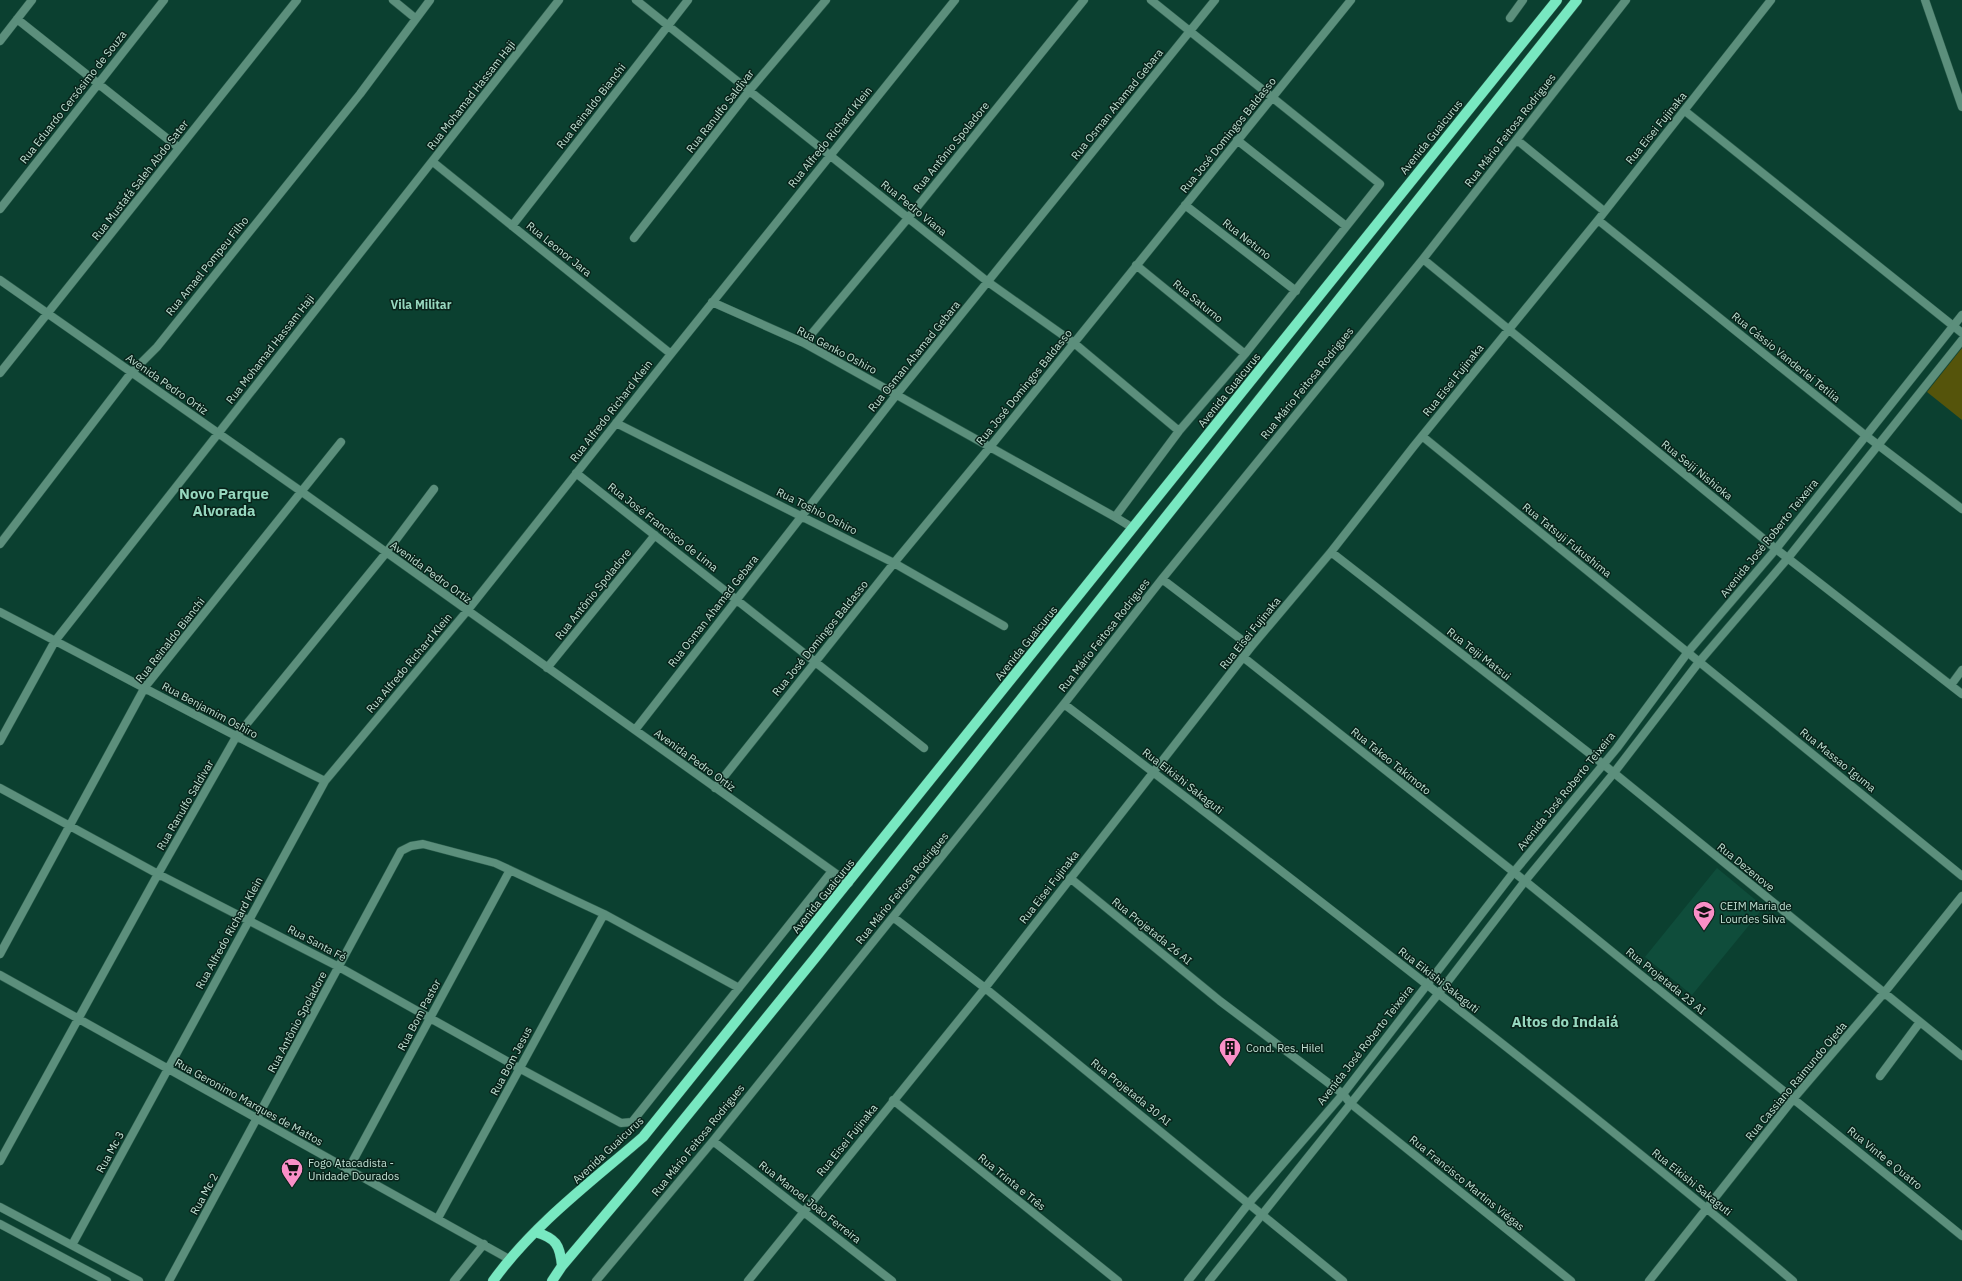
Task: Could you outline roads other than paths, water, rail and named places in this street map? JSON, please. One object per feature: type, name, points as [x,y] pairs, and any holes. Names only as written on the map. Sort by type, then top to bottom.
[{"type":"main road","name":"Avenida Guaicurus","points":[[493,1281],[509,1258],[535,1232],[643,1137],[849,883],[1557,0]]},
{"type":"main road","points":[[552,1281],[562,1266],[633,1182],[815,958],[1577,0]]},
{"type":"main road","points":[[535,1232],[554,1240],[561,1252],[562,1266]]},
{"type":"street","points":[[0,41],[32,0]]},
{"type":"street","name":"Rua Eduardo Cersósimo de Souza","points":[[0,209],[164,0]]},
{"type":"street","name":"Rua Mustafá Saleh Abdo Sater","points":[[0,373],[298,0]]},
{"type":"street","points":[[393,0],[415,18]]},
{"type":"street","name":"Rua Amael Pompeu Filho","points":[[0,544],[131,373],[157,347],[360,94],[415,18],[430,0]]},
{"type":"street","name":"Rua Mohamad Hassam Haji","points":[[0,741],[55,641],[559,0]]},
{"type":"street","name":"Rua Pedro Viana","points":[[636,0],[988,282],[1074,343],[1179,431]]},
{"type":"street","name":"Rua Reinaldo Bianchi","points":[[512,226],[667,25],[688,0]]},
{"type":"street","name":"Rua Ranulfo Saldivar","points":[[634,238],[749,91],[826,0]]},
{"type":"street","name":"Rua Alfredo Richard Klein","points":[[168,1069],[325,781],[467,611],[712,302],[955,0]]},
{"type":"street","name":"Rua Antônio Spoladore","points":[[804,344],[1084,0]]},
{"type":"street","points":[[1115,517],[1179,431],[1246,354],[1380,184],[1272,99],[1151,0]]},
{"type":"street","name":"Rua Osman Ahamad Gebara","points":[[635,730],[897,394],[1215,0]]},
{"type":"street","name":"Rua José Domingos Baldasso","points":[[715,788],[894,563],[990,447],[1351,0]]},
{"type":"street","points":[[1510,18],[1523,0]]},
{"type":"street","name":"Rua Mário Feitosa Rodrigues","points":[[596,1281],[713,1141],[1064,704],[1162,579],[1423,258],[1626,0]]},
{"type":"street","name":"Rua Eisei Fujinaka","points":[[748,1281],[985,988],[1243,657],[1331,552],[1422,436],[1598,220],[1771,0]]},
{"type":"street","points":[[1925,0],[1962,107]]},
{"type":"street","points":[[17,20],[179,148]]},
{"type":"street","points":[[1685,111],[1962,333]]},
{"type":"street","points":[[1237,140],[1346,226]]},
{"type":"street","points":[[1517,140],[1604,212]]},
{"type":"street","name":"Rua Leonor Jara","points":[[433,162],[671,354]]},
{"type":"street","name":"Rua Netuno","points":[[1185,205],[1296,291]]},
{"type":"street","name":"Rua Cássio Vanderlei Tetilia","points":[[1598,220],[1866,435],[1962,509]]},
{"type":"street","name":"Rua Seiji Nishioka","points":[[1423,258],[1508,330],[1776,549],[1962,694]]},
{"type":"street","name":"Rua Saturno","points":[[1136,265],[1246,354]]},
{"type":"street","name":"Avenida Pedro Ortiz","points":[[0,280],[302,492],[849,883]]},
{"type":"street","name":"Rua Genko Oshiro","points":[[712,302],[804,344],[897,394],[1133,528]]},
{"type":"street","name":"Avenida José Roberto Teixeira","points":[[1188,1281],[1249,1203],[1343,1094],[1513,873],[1617,748],[1688,652],[1776,549],[1962,314]]},
{"type":"street","points":[[1209,1281],[1439,993],[1525,881],[1613,774],[1700,662],[1788,558],[1962,340]]},
{"type":"street","name":"Rua Toshio Oshiro","points":[[616,423],[802,515],[894,563],[1004,626]]},
{"type":"street","name":"Rua Tatsuji Fukushima","points":[[1422,436],[1700,662]]},
{"type":"street","name":"Rua Reinaldo Bianchi","points":[[0,954],[145,687],[341,442]]},
{"type":"street","name":"Rua José Francisco de Lima","points":[[576,473],[816,660],[924,748]]},
{"type":"street","name":"Rua Ranulfo Saldivar","points":[[0,1161],[158,874],[236,737],[386,553],[434,489]]},
{"type":"street","name":"Rua Antônio Spoladore","points":[[547,668],[655,535]]},
{"type":"street","name":"Rua Teiji Matsui","points":[[1331,552],[1603,764],[1613,774]]},
{"type":"street","points":[[1162,579],[1252,647]]},
{"type":"street","name":"Rua Benjamim Oshiro","points":[[0,612],[145,687],[236,737],[325,781]]},
{"type":"street","name":"Rua Takeo Takimoto","points":[[1243,657],[1525,881]]},
{"type":"street","name":"Rua Massao Iguma","points":[[1700,662],[1962,876]]},
{"type":"street","points":[[1951,685],[1962,670]]},
{"type":"street","name":"Rua Eikishi Sakaguti","points":[[1064,704],[1153,771],[1439,993],[1707,1208],[1793,1281]]},
{"type":"street","name":"Rua Dezenove","points":[[1613,774],[1962,1056]]},
{"type":"street","name":"Rua Santa Fé","points":[[0,788],[158,874],[339,967],[519,1068],[621,1123],[632,1122],[739,988]]},
{"type":"street","name":"Rua Antônio Spoladore","points":[[258,1118],[401,851],[411,846],[423,844],[495,863],[510,870]]},
{"type":"street","points":[[510,870],[604,914],[739,988],[832,871]]},
{"type":"street","name":"Rua Bom Pastor","points":[[348,1170],[510,870]]},
{"type":"street","name":"Rua Projetada 26 AI","points":[[1070,878],[1220,1001],[1343,1094]]},
{"type":"street","name":"Rua Projetada 23 AI","points":[[1525,881],[1794,1098]]},
{"type":"street","name":"Rua Cassiano Raimundo Ojeda","points":[[1649,1281],[1794,1098],[1884,993],[1962,896]]},
{"type":"street","name":"Rua Bom Jesus","points":[[438,1218],[604,914]]},
{"type":"street","name":"Rua Projetada 30 AI","points":[[893,917],[985,988],[1343,1281]]},
{"type":"street","name":"Rua Geronimo Marques de Mattos","points":[[0,975],[258,1118],[348,1170],[509,1258]]},
{"type":"street","points":[[1880,1076],[1920,1022]]},
{"type":"street","name":"Rua Mc 3","points":[[72,1245],[168,1069]]},
{"type":"street","name":"Rua Francisco Martins Viégas","points":[[1343,1094],[1350,1103],[1571,1281]]},
{"type":"street","name":"Rua Vinte e Quatro","points":[[1794,1098],[1962,1236]]},
{"type":"street","name":"Rua Trinta e Três","points":[[893,1100],[1118,1281]]},
{"type":"street","name":"Rua Mc 2","points":[[169,1281],[258,1118]]},
{"type":"street","name":"Rua Manoel João Ferreira","points":[[713,1141],[892,1281]]},
{"type":"street","points":[[0,1207],[139,1281]]},
{"type":"street","points":[[0,1224],[106,1281]]},
{"type":"street","points":[[454,1281],[484,1244]]},
{"type":"place","name":"CEIM Maria de Lourdes Silva","points":[[1704,932]]},
{"type":"place","name":"Cond. Res. Hilel","points":[[1230,1068]]},
{"type":"place","name":"Fogo Atacadista - Unidade Dourados","points":[[292,1188]]},
{"type":"district","name":"Vila Militar","points":[[421,304]]},
{"type":"district","name":"Novo Parque Alvorada","points":[[224,502]]},
{"type":"district","name":"Altos do Indaiá","points":[[1565,1021]]}]
